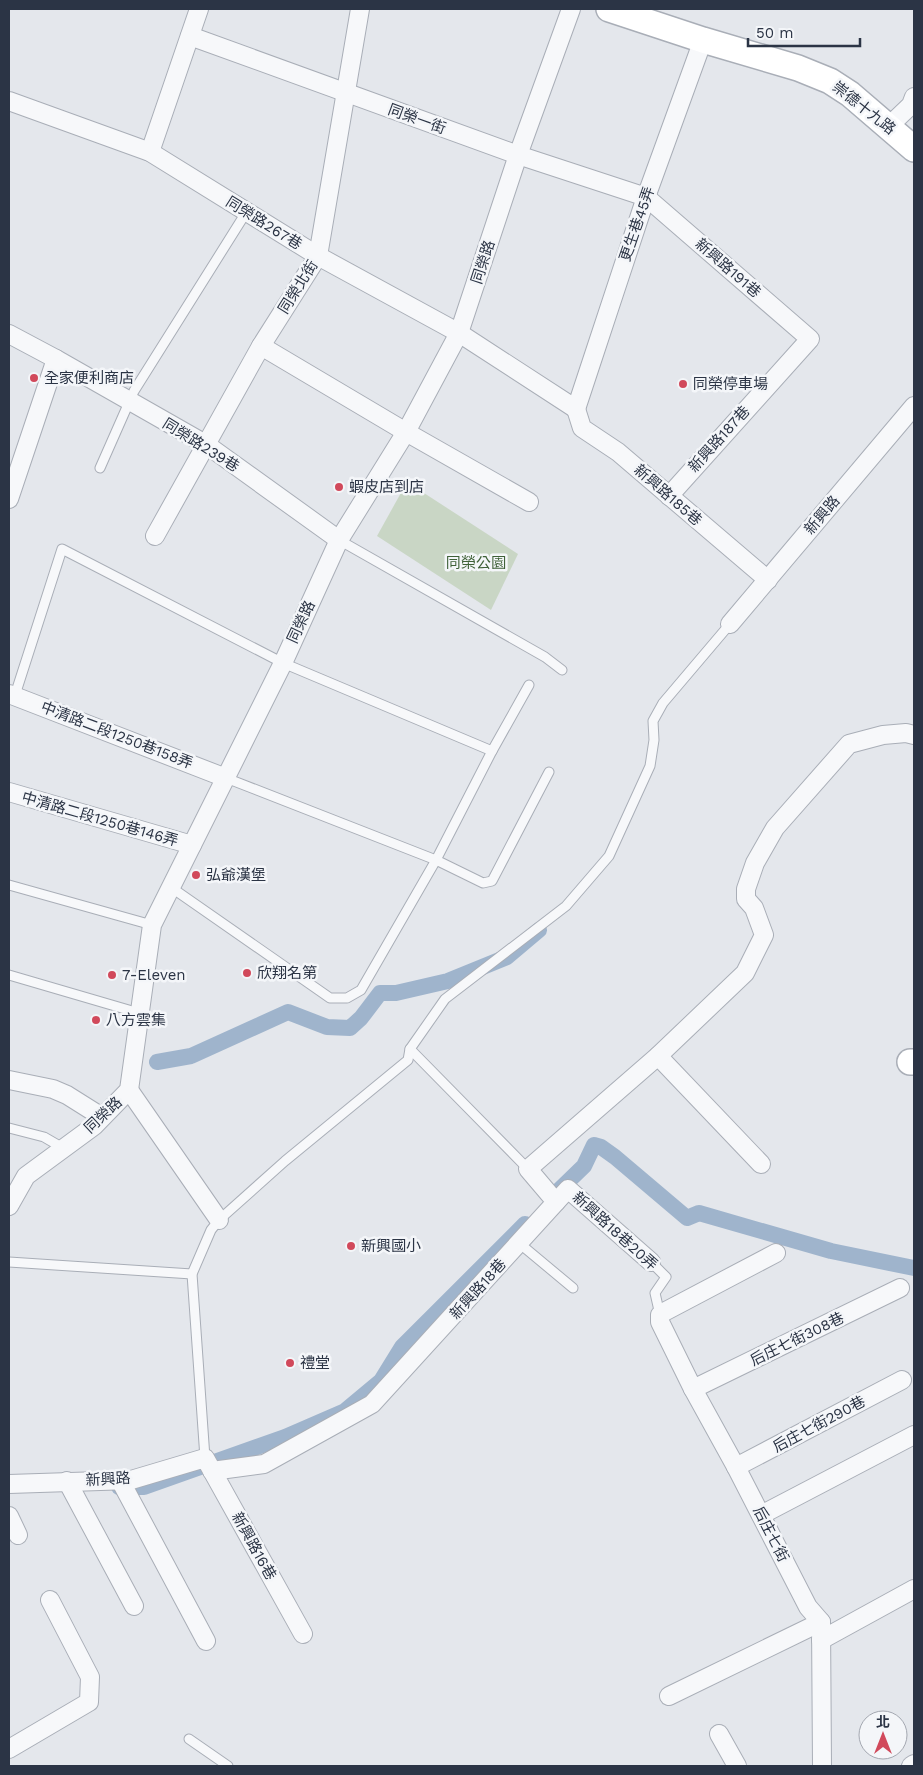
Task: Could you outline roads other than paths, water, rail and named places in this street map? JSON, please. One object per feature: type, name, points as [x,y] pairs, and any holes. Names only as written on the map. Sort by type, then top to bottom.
[{"type":"street","points":[[150,152],[199,9]]},
{"type":"street","name":"同榮北街","points":[[155,536],[207,446],[261,346],[318,256],[360,9]]},
{"type":"street","name":"同榮路","points":[[9,1206],[17,1175],[63,1148],[94,1126],[129,1090],[152,925],[283,663],[339,540],[406,432],[459,333],[518,155],[571,9]]},
{"type":"street","name":"崇德十九路","points":[[609,9],[703,40],[798,68],[830,81],[850,94],[914,149]]},
{"type":"street","name":"同榮一街","points":[[190,36],[518,155],[646,197]]},
{"type":"street","name":"更生巷45弄","points":[[576,409],[646,197],[703,40]]},
{"type":"street","points":[[888,127],[911,105],[914,98]]},
{"type":"street","name":"同榮路267巷","points":[[9,101],[150,152],[318,256],[459,333],[576,409]]},
{"type":"street","name":"新興路191巷","points":[[646,197],[810,339]]},
{"type":"street","name":"同榮路239巷","points":[[9,334],[207,446],[339,540]]},
{"type":"street","name":"新興路187巷","points":[[669,496],[810,339]]},
{"type":"street","points":[[261,346],[529,502]]},
{"type":"street","points":[[9,499],[56,359]]},
{"type":"street","name":"新興路","points":[[730,624],[914,406]]},
{"type":"street","name":"新興路185巷","points":[[576,409],[582,428],[618,452],[768,580]]},
{"type":"street","name":"中清路二段1250巷158弄","points":[[12,694],[226,778]]},
{"type":"street","points":[[556,1202],[528,1169],[658,1056],[745,973],[764,935],[754,908],[746,899],[746,889],[755,863],[775,828],[849,744],[883,734],[906,732],[914,735]]},
{"type":"street","name":"中清路二段1250巷146弄","points":[[9,792],[192,845]]},
{"type":"street","points":[[658,1056],[761,1164]]},
{"type":"street","points":[[9,1080],[52,1089],[67,1095],[102,1117]]},
{"type":"street","points":[[129,1090],[219,1220]]},
{"type":"street","name":"新興路18巷20弄","points":[[556,1202],[568,1189],[651,1262]]},
{"type":"street","name":"新興路18巷","points":[[208,1465],[264,1464],[372,1404],[556,1202]]},
{"type":"street","points":[[660,1315],[776,1253]]},
{"type":"street","name":"后庄七街308巷","points":[[693,1389],[900,1288]]},
{"type":"street","name":"后庄七街","points":[[660,1315],[660,1322],[693,1389],[736,1467],[808,1607],[821,1622]]},
{"type":"street","name":"后庄七街290巷","points":[[736,1467],[902,1380]]},
{"type":"street","points":[[761,1515],[914,1435]]},
{"type":"street","name":"新興路","points":[[9,1484],[131,1480],[208,1465]]},
{"type":"street","name":"新興路16巷","points":[[208,1465],[303,1634]]},
{"type":"street","points":[[120,1480],[206,1641]]},
{"type":"street","points":[[67,1481],[134,1606]]},
{"type":"street","points":[[9,1516],[18,1535]]},
{"type":"street","points":[[821,1640],[912,1594]]},
{"type":"street","points":[[9,1749],[89,1702],[90,1677],[50,1600]]},
{"type":"street","points":[[670,1696],[821,1622],[822,1766]]},
{"type":"street","points":[[719,1734],[737,1766]]},
{"type":"lane","points":[[100,468],[134,391],[242,219],[245,211]]},
{"type":"lane","points":[[339,540],[545,657],[562,670]]},
{"type":"lane","points":[[12,694],[62,549],[283,663],[492,750]]},
{"type":"lane","points":[[208,1465],[192,1274],[212,1230],[219,1220],[286,1161],[408,1060],[410,1049],[445,999],[566,906],[609,856],[650,766],[654,740],[653,721],[663,703],[730,624]]},
{"type":"lane","points":[[172,888],[330,998],[347,998],[361,990],[436,860],[492,750],[529,685]]},
{"type":"lane","points":[[226,778],[436,860],[483,883],[492,881],[549,772]]},
{"type":"lane","points":[[9,885],[152,925]]},
{"type":"lane","points":[[9,975],[139,1013]]},
{"type":"lane","points":[[410,1049],[528,1169]]},
{"type":"lane","points":[[9,1128],[44,1137],[63,1148]]},
{"type":"lane","points":[[519,1243],[573,1288]]},
{"type":"lane","points":[[9,1262],[192,1274]]},
{"type":"lane","name":"新興路18巷20弄","points":[[651,1262],[666,1277],[655,1293],[660,1315]]},
{"type":"lane","points":[[190,1739],[228,1766]]},
{"type":"waterway","points":[[157,1062],[191,1056],[288,1012],[327,1027],[350,1028],[361,1018],[380,993],[396,993],[448,981],[507,957],[539,930]]},
{"type":"waterway","points":[[553,1196],[584,1166],[594,1145],[601,1147],[615,1157],[687,1218],[699,1213],[831,1251],[914,1268]]},
{"type":"waterway","points":[[119,1487],[144,1487],[285,1437],[345,1411],[381,1381],[402,1347],[525,1224]]},
{"type":"place","name":"全家便利商店","points":[[34,378]]},
{"type":"place","name":"同榮停車場","points":[[683,384]]},
{"type":"place","name":"蝦皮店到店","points":[[339,487]]},
{"type":"place","name":"弘爺漢堡","points":[[196,875]]},
{"type":"place","name":"欣翔名第","points":[[247,973]]},
{"type":"place","name":"7-Eleven","points":[[112,975]]},
{"type":"place","name":"八方雲集","points":[[96,1020]]},
{"type":"place","name":"新興國小","points":[[351,1246]]},
{"type":"place","name":"禮堂","points":[[290,1363]]},
{"type":"park label","name":"同榮公園","points":[[476,563]]}]
